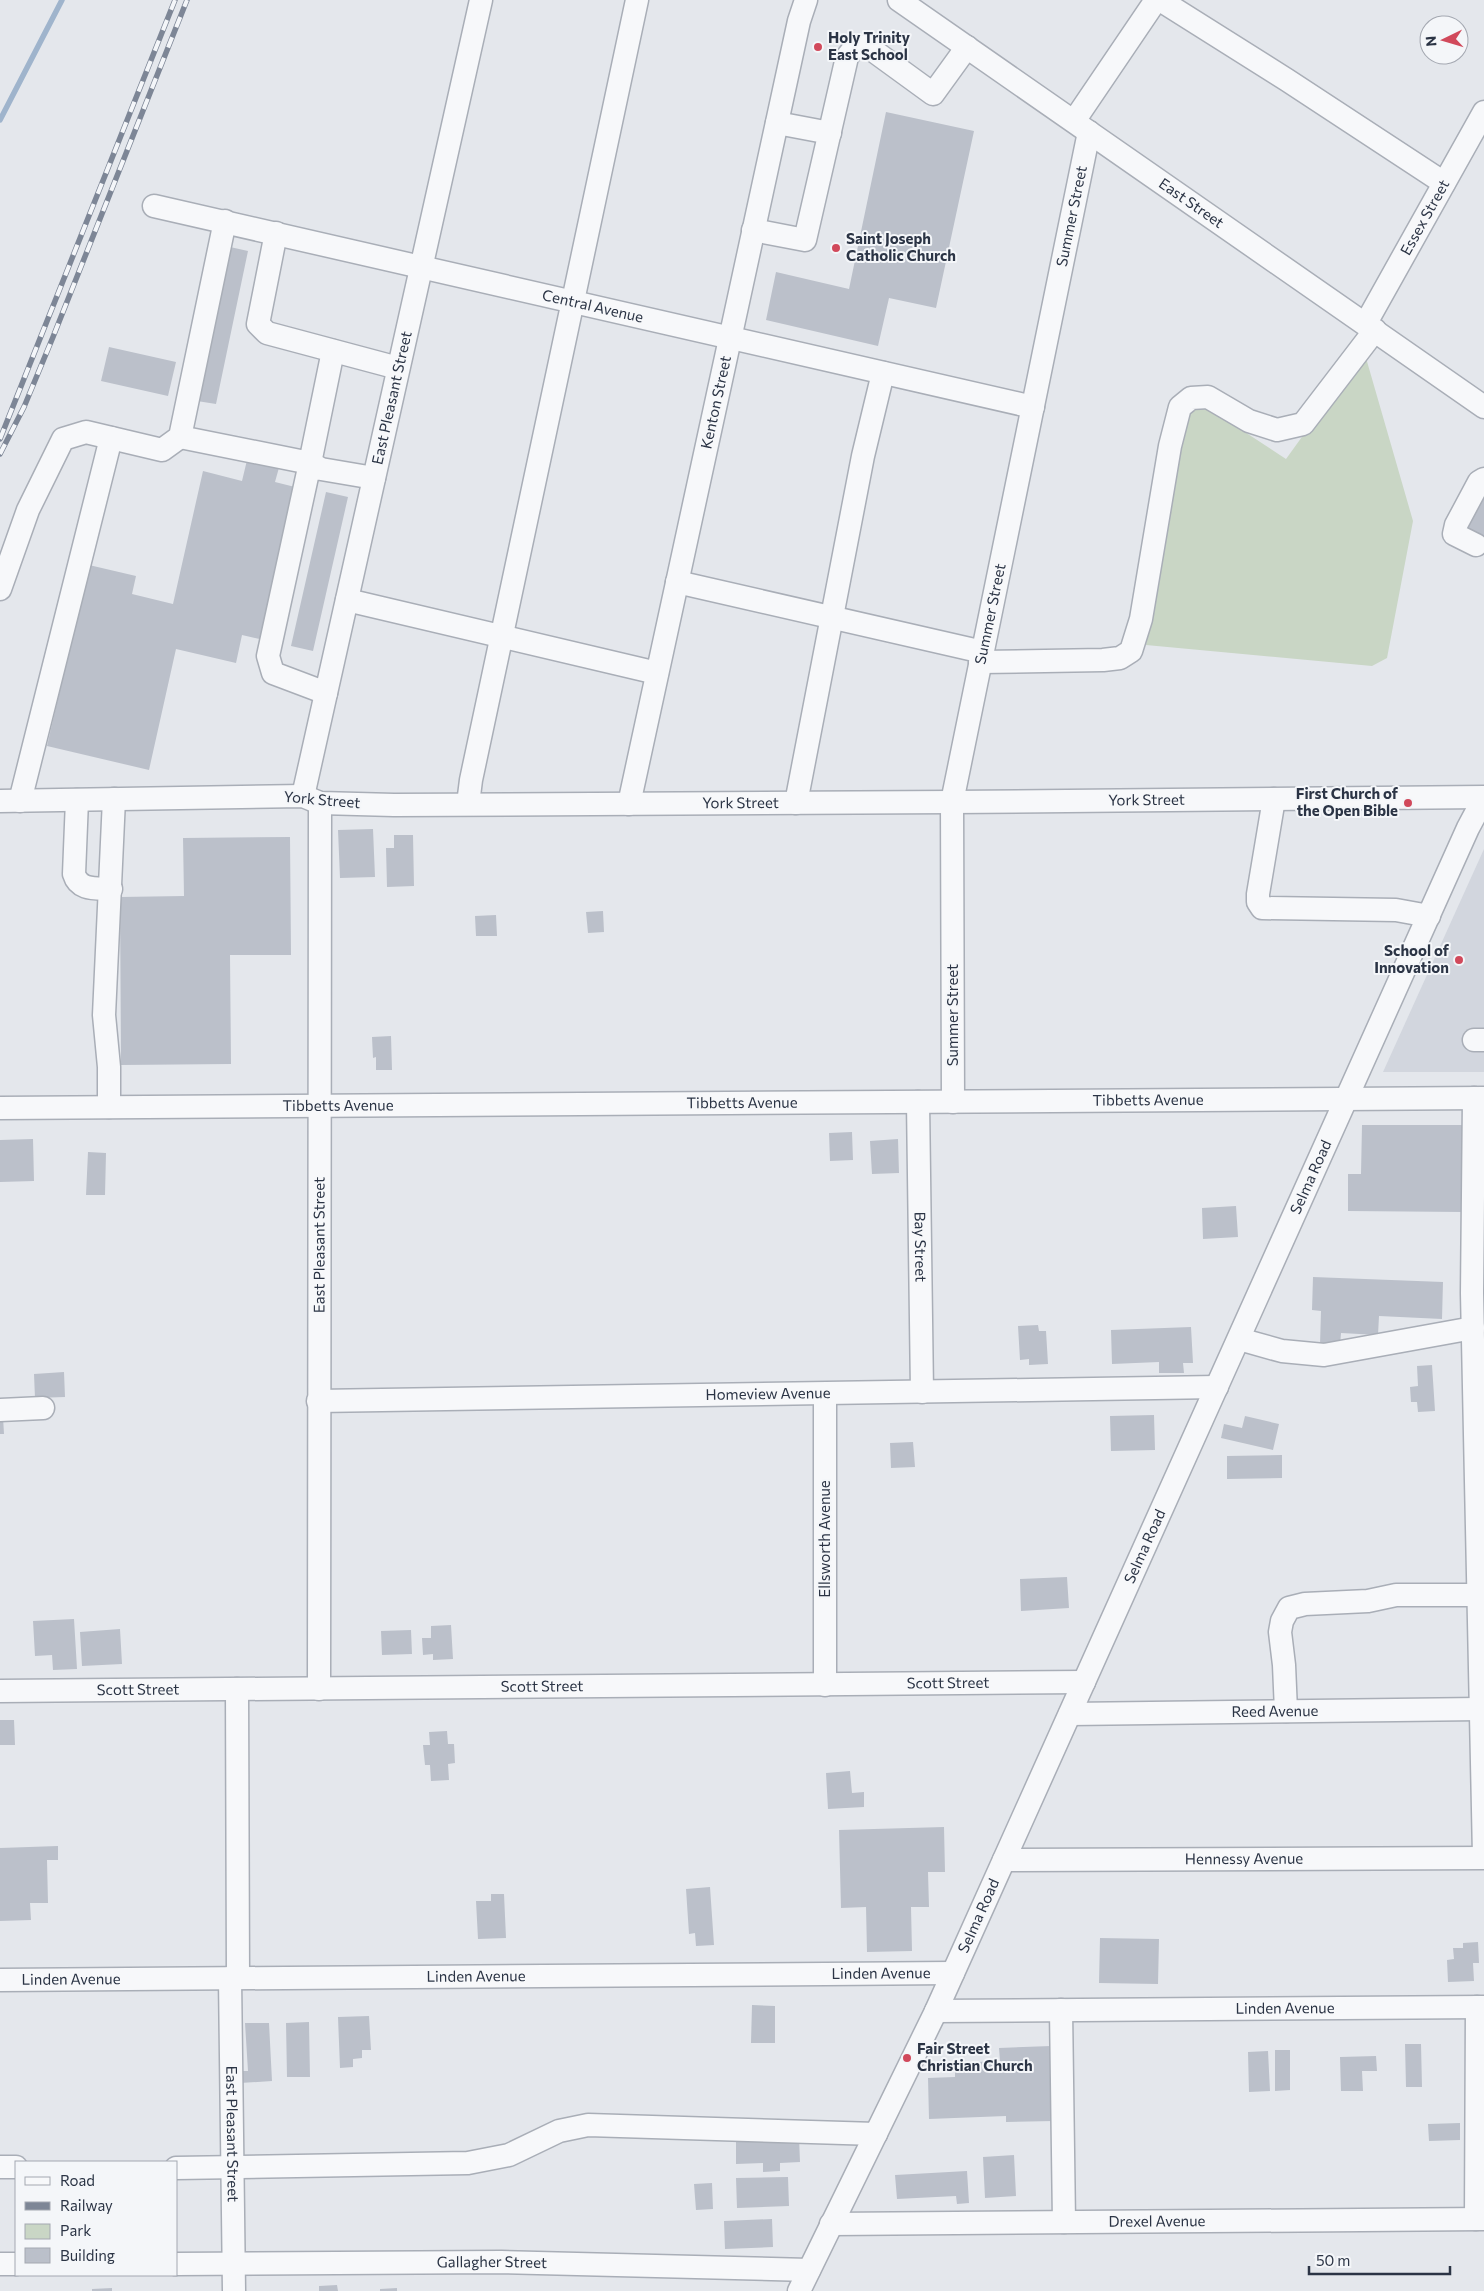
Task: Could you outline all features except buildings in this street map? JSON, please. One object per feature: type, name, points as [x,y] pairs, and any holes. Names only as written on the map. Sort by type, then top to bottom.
[{"type":"street","name":"East Pleasant Street","points":[[319,1689],[318,1401],[321,1106],[312,799],[326,693],[481,0]]},
{"type":"street","points":[[468,804],[637,0]]},
{"type":"street","name":"Kenton Street","points":[[629,804],[799,21],[806,0]]},
{"type":"street","name":"East Street","points":[[899,0],[1484,407]]},
{"type":"street","points":[[1158,0],[1287,80],[1444,183]]},
{"type":"street","name":"Summer Street","points":[[953,1102],[952,802],[1033,407],[1082,127],[1158,0]]},
{"type":"street","points":[[753,230],[805,240],[847,57],[855,47],[867,46],[933,94],[967,47]]},
{"type":"street","name":"Essex Street","points":[[982,657],[1104,660],[1120,658],[1131,651],[1141,619],[1170,446],[1180,407],[1191,398],[1208,397],[1249,421],[1277,430],[1303,424],[1370,327],[1444,183],[1484,112]]},
{"type":"street","points":[[777,123],[830,133]]},
{"type":"street","name":"Central Avenue","points":[[154,206],[1033,407]]},
{"type":"street","points":[[0,589],[28,510],[63,438],[86,432],[162,450],[180,436],[225,221]]},
{"type":"street","points":[[276,233],[258,324],[267,333],[398,368]]},
{"type":"street","points":[[326,693],[273,673],[268,656],[333,351]]},
{"type":"street","points":[[796,803],[863,456],[883,373]]},
{"type":"street","points":[[180,436],[310,463],[321,470],[374,478]]},
{"type":"street","points":[[10,801],[111,438]]},
{"type":"street","points":[[1476,545],[1454,534],[1456,525],[1479,482],[1484,479]]},
{"type":"street","points":[[677,582],[831,617],[982,657]]},
{"type":"street","points":[[347,600],[657,673]]},
{"type":"street","name":"York Street","points":[[10,801],[312,799],[468,804],[629,804],[1484,798]]},
{"type":"street","name":"Selma Road","points":[[799,2291],[936,2011],[1429,916],[1476,828],[1484,798]]},
{"type":"street","points":[[1274,799],[1258,894],[1258,902],[1262,908],[1396,910],[1429,916]]},
{"type":"street","points":[[77,800],[74,874],[76,882],[81,886],[111,889]]},
{"type":"street","points":[[109,1108],[104,1015],[114,800]]},
{"type":"street","points":[[1479,1098],[1473,1328],[1480,1472],[1478,1595],[1482,1658],[1480,1709],[1484,1857]]},
{"type":"street","name":"Tibbetts Avenue","points":[[0,1108],[1479,1098]]},
{"type":"street","name":"Bay Street","points":[[918,1102],[922,1392]]},
{"type":"street","points":[[1239,1339],[1282,1351],[1324,1355],[1473,1328]]},
{"type":"street","name":"Homeview Avenue","points":[[318,1401],[1217,1387]]},
{"type":"street","name":"Ellsworth Avenue","points":[[825,1394],[825,1685]]},
{"type":"street","points":[[0,1410],[43,1408]]},
{"type":"street","points":[[1286,1711],[1280,1632],[1282,1621],[1289,1608],[1300,1604],[1368,1601],[1396,1595],[1478,1595]]},
{"type":"street","name":"Scott Street","points":[[0,1691],[1084,1682]]},
{"type":"street","name":"East Pleasant Street","points":[[234,2291],[236,1689]]},
{"type":"street","name":"Reed Avenue","points":[[1070,1714],[1480,1709]]},
{"type":"street","name":"Hennessy Avenue","points":[[1004,1860],[1484,1857]]},
{"type":"street","name":"Linden Avenue","points":[[0,1980],[953,1973]]},
{"type":"street","points":[[1480,2007],[1480,2219]]},
{"type":"street","name":"Linden Avenue","points":[[936,2011],[1480,2007]]},
{"type":"street","points":[[1061,2010],[1064,2222]]},
{"type":"street","points":[[178,2168],[233,2169],[468,2163],[509,2155],[560,2131],[588,2125],[876,2134]]},
{"type":"street","points":[[0,2167],[15,2167]]},
{"type":"street","name":"Drexel Avenue","points":[[832,2224],[1480,2219]]},
{"type":"street","name":"Gallagher Street","points":[[178,2264],[501,2262],[809,2270]]},
{"type":"street","points":[[0,2264],[15,2264]]},
{"type":"shaded area","name":"School of Innovation","points":[[1484,849],[1484,1072],[1383,1072]]},
{"type":"green space","points":[[1364,351],[1413,521],[1387,658],[1372,666],[1146,645],[1187,410],[1202,404],[1286,459]]},
{"type":"waterway","points":[[0,120],[62,0]]},
{"type":"railway","points":[[0,439],[175,0]]},
{"type":"railway","points":[[0,454],[24,407],[53,337],[187,0]]},
{"type":"place","name":"Holy Trinity East School","points":[[818,47]]},
{"type":"place","name":"Saint Joseph Catholic Church","points":[[836,248]]},
{"type":"place","name":"First Church of the Open Bible","points":[[1408,803]]},
{"type":"place","name":"School of Innovation","points":[[1459,960]]},
{"type":"place","name":"Fair Street Christian Church","points":[[907,2058]]}]
